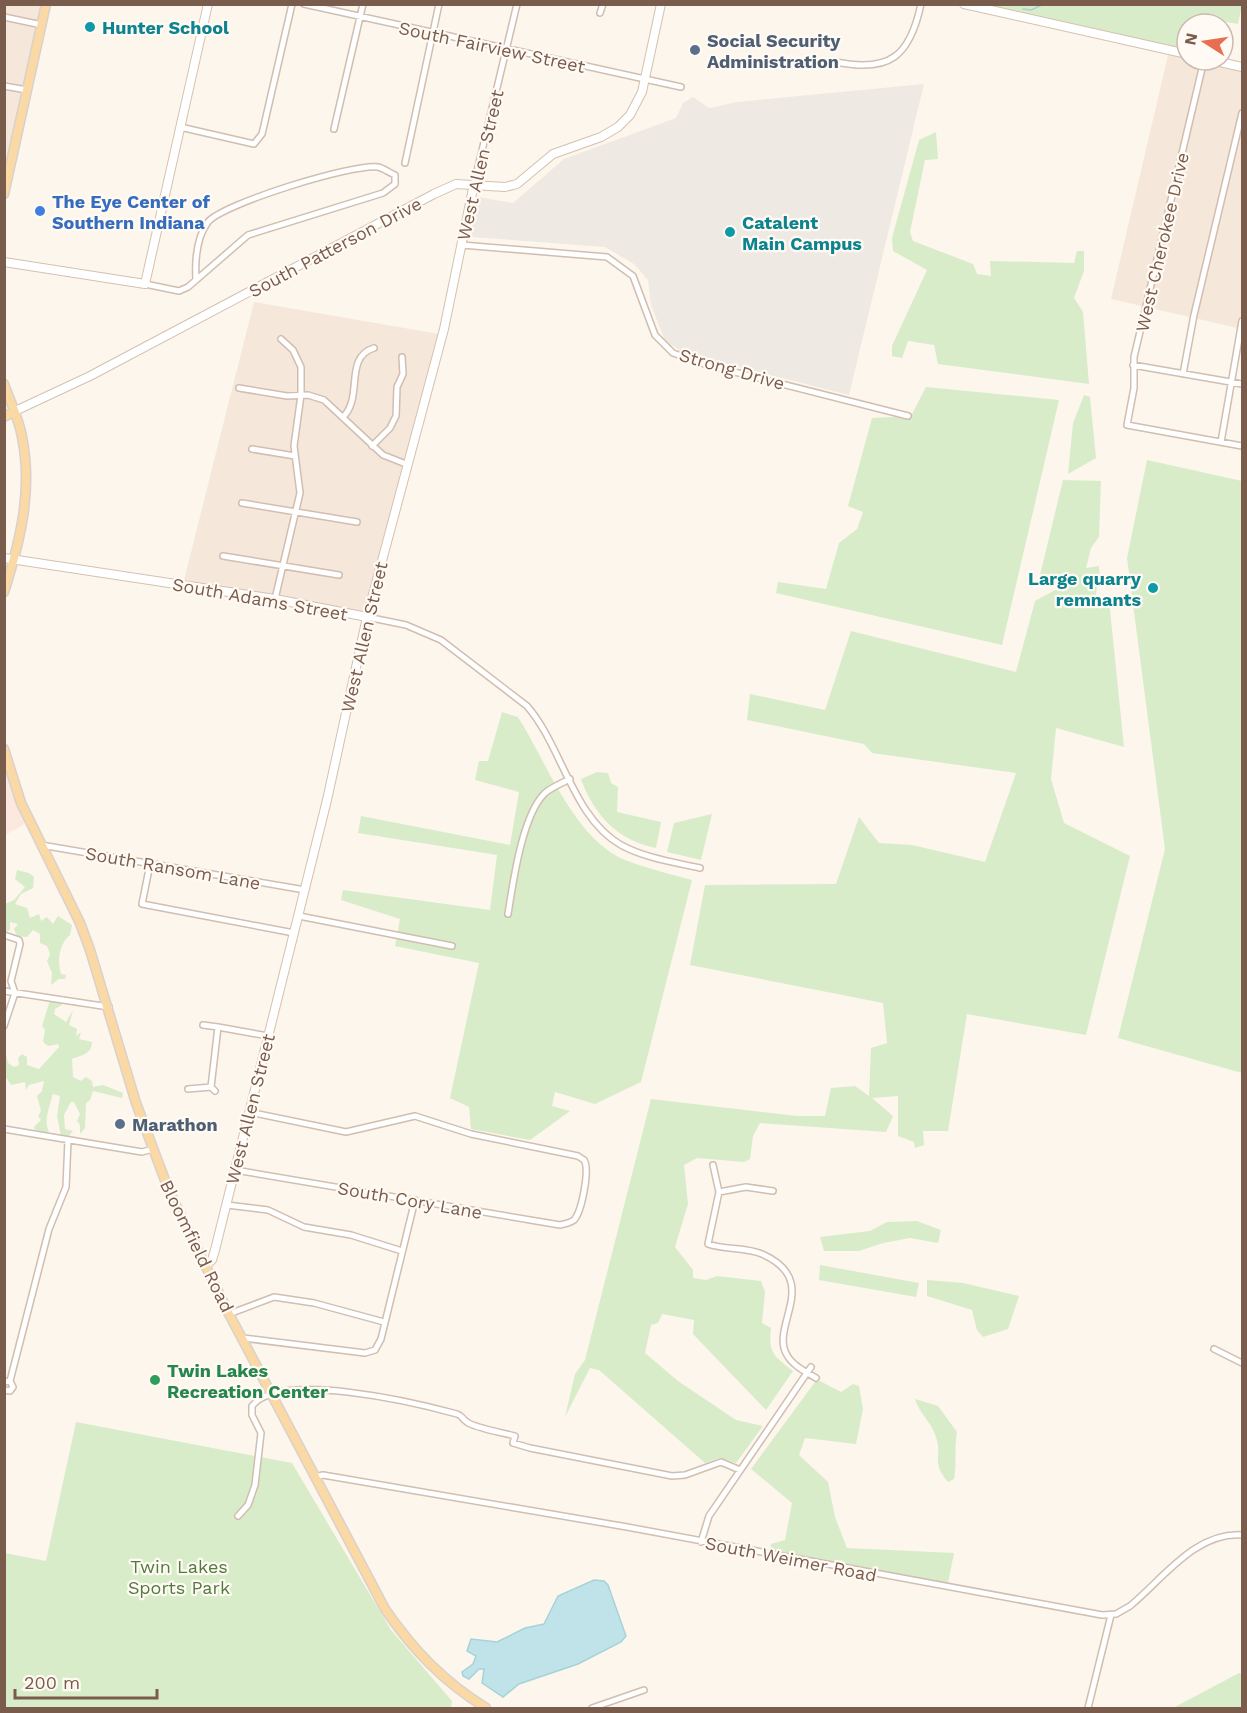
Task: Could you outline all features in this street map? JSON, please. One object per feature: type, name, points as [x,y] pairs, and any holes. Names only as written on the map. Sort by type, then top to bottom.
[{"type":"main road","points":[[4,194],[46,4]]},
{"type":"main road","points":[[4,384],[22,434],[27,477],[25,504],[9,559],[4,592]]},
{"type":"main road","name":"South Patterson Drive","points":[[4,417],[13,412]]},
{"type":"main road","name":"Bloomfield Road","points":[[5,749],[21,803],[80,923],[153,1149],[174,1201],[229,1314],[374,1590],[391,1618],[424,1659],[477,1708]]},
{"type":"main road","name":"Bloomfield Road","points":[[471,1701],[486,1708]]},
{"type":"street","points":[[145,284],[208,4]]},
{"type":"street","points":[[180,127],[254,144],[262,134],[292,4]]},
{"type":"street","name":"South Fairview Street","points":[[304,4],[506,51],[681,87]]},
{"type":"street","points":[[334,129],[363,4]]},
{"type":"street","points":[[405,163],[440,4]]},
{"type":"street","name":"West Allen Street","points":[[206,1266],[212,1260],[235,1170],[299,916],[367,617],[406,464],[444,329],[474,184],[516,4]]},
{"type":"street","points":[[600,13],[603,4]]},
{"type":"street","name":"South Patterson Drive","points":[[13,412],[79,382],[434,194],[456,184],[505,187],[517,184],[553,154],[601,137],[618,128],[636,106],[645,80],[661,4]]},
{"type":"street","points":[[836,62],[862,67],[879,65],[892,59],[907,47],[914,35],[921,4]]},
{"type":"street","points":[[964,4],[1175,51]]},
{"type":"street","points":[[4,17],[42,25]]},
{"type":"street","name":"West Cherokee Drive","points":[[1201,72],[1133,365],[1134,388],[1127,425],[1221,442]]},
{"type":"street","points":[[4,86],[27,90]]},
{"type":"street","points":[[1183,374],[1201,282],[1242,113]]},
{"type":"street","points":[[4,262],[178,291],[196,280],[248,235],[383,193],[395,184],[395,175],[378,167],[346,170],[266,194],[209,220],[200,238],[195,264],[196,280]]},
{"type":"street","name":"Strong Drive","points":[[462,244],[607,257],[633,276],[653,332],[660,342],[673,353],[707,365],[909,416]]},
{"type":"street","points":[[1242,321],[1221,442],[1242,446]]},
{"type":"street","points":[[275,599],[281,565],[300,493],[294,438],[301,395],[299,360],[293,350],[281,339]]},
{"type":"street","points":[[344,416],[355,397],[358,360],[364,352],[374,348]]},
{"type":"street","points":[[372,446],[390,428],[396,416],[398,387],[403,374],[402,357]]},
{"type":"street","points":[[1133,365],[1242,384]]},
{"type":"street","points":[[240,388],[324,400],[344,416],[383,455],[406,464]]},
{"type":"street","points":[[252,449],[295,456]]},
{"type":"street","points":[[242,503],[357,522]]},
{"type":"street","points":[[224,556],[339,575]]},
{"type":"street","name":"South Adams Street","points":[[9,559],[275,599],[417,629],[441,640],[464,656],[526,706],[538,720],[584,807],[601,830],[619,844],[638,853],[700,868]]},
{"type":"street","points":[[508,914],[518,857],[535,808],[546,792],[570,779]]},
{"type":"street","name":"South Ransom Lane","points":[[41,845],[305,890]]},
{"type":"street","points":[[150,864],[142,904],[294,933]]},
{"type":"street","points":[[299,916],[452,946]]},
{"type":"street","points":[[4,935],[13,937],[20,944],[11,981],[14,991],[4,1026]]},
{"type":"street","points":[[4,991],[109,1007]]},
{"type":"street","points":[[203,1025],[268,1036]]},
{"type":"street","points":[[188,1089],[213,1089],[218,1027]]},
{"type":"street","name":"South Cory Lane","points":[[235,1170],[557,1225],[569,1223],[579,1211],[588,1170],[584,1160],[578,1156],[471,1134],[416,1116],[346,1132],[249,1112]]},
{"type":"street","points":[[4,1129],[142,1152],[153,1149]]},
{"type":"street","points":[[4,1390],[13,1388],[7,1381],[49,1229],[66,1187],[69,1140]]},
{"type":"street","points":[[713,1165],[719,1192],[708,1244],[719,1248],[759,1252],[785,1270],[792,1293],[784,1348],[791,1360],[809,1370],[816,1378]]},
{"type":"street","points":[[719,1192],[746,1187],[773,1191]]},
{"type":"street","points":[[243,1338],[365,1353],[375,1350],[381,1342],[415,1200]]},
{"type":"street","points":[[226,1205],[268,1210],[304,1227],[351,1235],[402,1251]]},
{"type":"street","points":[[229,1314],[274,1297],[314,1303],[384,1322]]},
{"type":"street","points":[[1214,1349],[1242,1363]]},
{"type":"street","points":[[701,1542],[709,1516],[809,1370]]},
{"type":"street","points":[[238,1516],[248,1505],[255,1485],[261,1433],[252,1415],[252,1407],[257,1400],[273,1394],[308,1389],[402,1400],[459,1414],[467,1422],[515,1436],[513,1443],[530,1448],[672,1476],[685,1475],[721,1462],[740,1470]]},
{"type":"street","name":"South Weimer Road","points":[[315,1477],[323,1475],[455,1497],[1091,1614],[1111,1615]]},
{"type":"street","points":[[1088,1708],[1111,1615],[1130,1606],[1205,1543],[1226,1536],[1242,1535]]},
{"type":"street","points":[[592,1708],[644,1690]]},
{"type":"shaded area","points":[[5,5],[48,5],[5,203]]},
{"type":"shaded area","points":[[1169,51],[1175,52],[1175,72],[1235,72],[1235,65],[1242,67],[1242,329],[1111,299]]},
{"type":"shaded area","points":[[924,84],[849,395],[686,354],[665,341],[651,305],[648,280],[634,264],[605,247],[472,237],[470,228],[478,197],[513,203],[564,159],[676,118],[683,103],[693,97],[709,108],[737,102]]},
{"type":"shaded area","points":[[254,302],[439,334],[364,613],[184,580]]},
{"type":"shaded area","points":[[4,761],[25,824],[5,835],[4,835]]},
{"type":"green space","points":[[998,4],[1242,5],[1238,24],[1235,24],[1235,12],[1175,12],[1175,47],[992,6]]},
{"type":"green space","points":[[936,132],[938,159],[925,160],[910,232],[913,241],[973,264],[977,274],[991,276],[990,261],[1074,263],[1077,251],[1084,251],[1084,271],[1074,298],[1083,312],[1089,384],[938,364],[934,345],[908,341],[902,358],[892,356],[892,346],[927,270],[893,251],[892,238],[919,140]]},
{"type":"green space","points":[[926,387],[1059,400],[1002,645],[776,593],[778,582],[826,589],[839,543],[857,529],[863,512],[848,506],[872,418],[911,416]]},
{"type":"green space","points":[[1084,395],[1090,397],[1096,458],[1068,474],[1073,423]]},
{"type":"green space","points":[[1147,460],[1242,481],[1242,1073],[1118,1038],[1165,849],[1127,558]]},
{"type":"green space","points":[[1063,480],[1101,481],[1099,537],[1091,548],[1086,568],[1099,566],[1100,582],[1095,601],[1109,600],[1124,747],[1056,728],[1051,779],[1064,823],[1130,856],[1086,1035],[967,1014],[948,1131],[923,1131],[924,1145],[915,1148],[914,1142],[898,1136],[898,1096],[872,1098],[893,1116],[886,1132],[760,1123],[753,1136],[750,1159],[744,1162],[697,1158],[684,1165],[688,1204],[675,1247],[693,1270],[693,1278],[706,1280],[717,1276],[761,1281],[765,1292],[762,1323],[771,1328],[770,1343],[774,1353],[793,1371],[766,1410],[693,1334],[694,1320],[662,1314],[658,1323],[651,1325],[645,1353],[678,1381],[736,1420],[763,1426],[736,1463],[719,1458],[705,1463],[599,1370],[590,1368],[565,1417],[575,1374],[585,1360],[651,1099],[797,1116],[825,1116],[831,1088],[855,1086],[869,1096],[871,1048],[887,1043],[883,1003],[690,965],[705,885],[836,884],[859,817],[879,843],[912,845],[985,862],[1016,773],[872,753],[864,744],[747,720],[750,694],[825,710],[851,631],[1016,672],[1035,601],[1059,588],[1040,575]]},
{"type":"green space","points":[[502,712],[518,717],[576,817],[607,850],[633,863],[692,880],[641,1082],[595,1104],[555,1092],[552,1106],[570,1111],[530,1140],[471,1129],[469,1107],[450,1098],[479,963],[395,946],[400,919],[341,900],[343,890],[490,910],[497,855],[358,833],[361,816],[510,845],[519,792],[475,780],[479,761],[488,761]]},
{"type":"green space","points":[[597,772],[608,773],[611,783],[618,787],[617,812],[661,822],[656,848],[630,839],[600,815],[581,779]]},
{"type":"green space","points":[[712,814],[701,860],[667,852],[674,823]]},
{"type":"green space","points":[[17,870],[34,877],[33,888],[21,894],[15,904],[27,908],[30,918],[39,914],[41,921],[47,917],[53,924],[58,916],[72,925],[70,935],[63,943],[59,958],[61,974],[66,975],[65,979],[59,979],[51,985],[52,973],[47,961],[50,954],[47,946],[40,943],[40,934],[33,930],[27,937],[17,936],[14,929],[18,924],[10,922],[10,930],[5,932],[5,904],[14,900],[25,887],[15,879]]},
{"type":"green space","points":[[50,1000],[56,1003],[61,1001],[62,1005],[55,1009],[54,1014],[66,1022],[73,1010],[69,1025],[77,1029],[76,1036],[81,1032],[79,1039],[92,1042],[88,1052],[72,1059],[73,1077],[81,1081],[86,1077],[92,1081],[93,1087],[103,1085],[123,1093],[122,1098],[93,1091],[90,1100],[86,1103],[85,1128],[80,1134],[80,1125],[77,1121],[80,1114],[74,1102],[71,1102],[64,1115],[65,1129],[73,1131],[68,1137],[61,1136],[57,1116],[60,1096],[53,1094],[47,1118],[49,1131],[46,1133],[35,1130],[34,1127],[41,1120],[38,1116],[41,1111],[37,1096],[42,1091],[44,1081],[29,1085],[26,1090],[25,1082],[11,1085],[5,1076],[5,1049],[8,1063],[14,1067],[19,1065],[18,1058],[22,1054],[27,1057],[27,1065],[39,1069],[59,1047],[58,1044],[48,1046],[43,1042],[45,1030],[42,1026]]},
{"type":"green space","points":[[917,1221],[941,1230],[938,1243],[910,1238],[883,1243],[859,1251],[824,1251],[820,1237],[870,1231],[887,1222]]},
{"type":"green space","points":[[820,1265],[919,1283],[916,1297],[819,1280]]},
{"type":"green space","points":[[927,1280],[963,1283],[1019,1296],[1008,1329],[983,1337],[977,1330],[972,1310],[927,1296]]},
{"type":"green space","points":[[820,1381],[841,1392],[853,1384],[859,1386],[863,1409],[856,1444],[805,1438],[799,1455],[828,1482],[835,1517],[847,1548],[954,1553],[948,1583],[770,1551],[771,1544],[785,1540],[792,1503],[751,1469],[815,1382]]},
{"type":"green space","points":[[915,1399],[938,1406],[957,1432],[954,1479],[948,1482],[938,1464],[938,1444],[934,1432]]},
{"type":"green space","name":"Twin Lakes Sports Park","points":[[76,1422],[292,1463],[391,1630],[452,1701],[451,1708],[5,1708],[5,1553],[46,1561]]},
{"type":"green space","points":[[1239,1673],[1242,1674],[1242,1708],[1173,1708]]},
{"type":"water","points":[[594,1580],[604,1581],[608,1585],[626,1636],[621,1642],[578,1664],[519,1684],[503,1697],[482,1683],[484,1669],[479,1669],[469,1679],[463,1676],[462,1672],[473,1664],[476,1656],[467,1651],[471,1639],[497,1642],[525,1628],[544,1624],[558,1596]]},
{"type":"waterway","points":[[1023,9],[1031,10],[1044,4]]},
{"type":"place","name":"Hunter School","points":[[90,27]]},
{"type":"place","name":"Social Security Administration","points":[[695,50]]},
{"type":"place","name":"The Eye Center of Southern Indiana","points":[[40,211]]},
{"type":"place","name":"Catalent Main Campus","points":[[730,232]]},
{"type":"place","name":"Large quarry remnants","points":[[1153,588]]},
{"type":"place","name":"Marathon","points":[[120,1124]]},
{"type":"place","name":"Twin Lakes Recreation Center","points":[[155,1380]]}]
